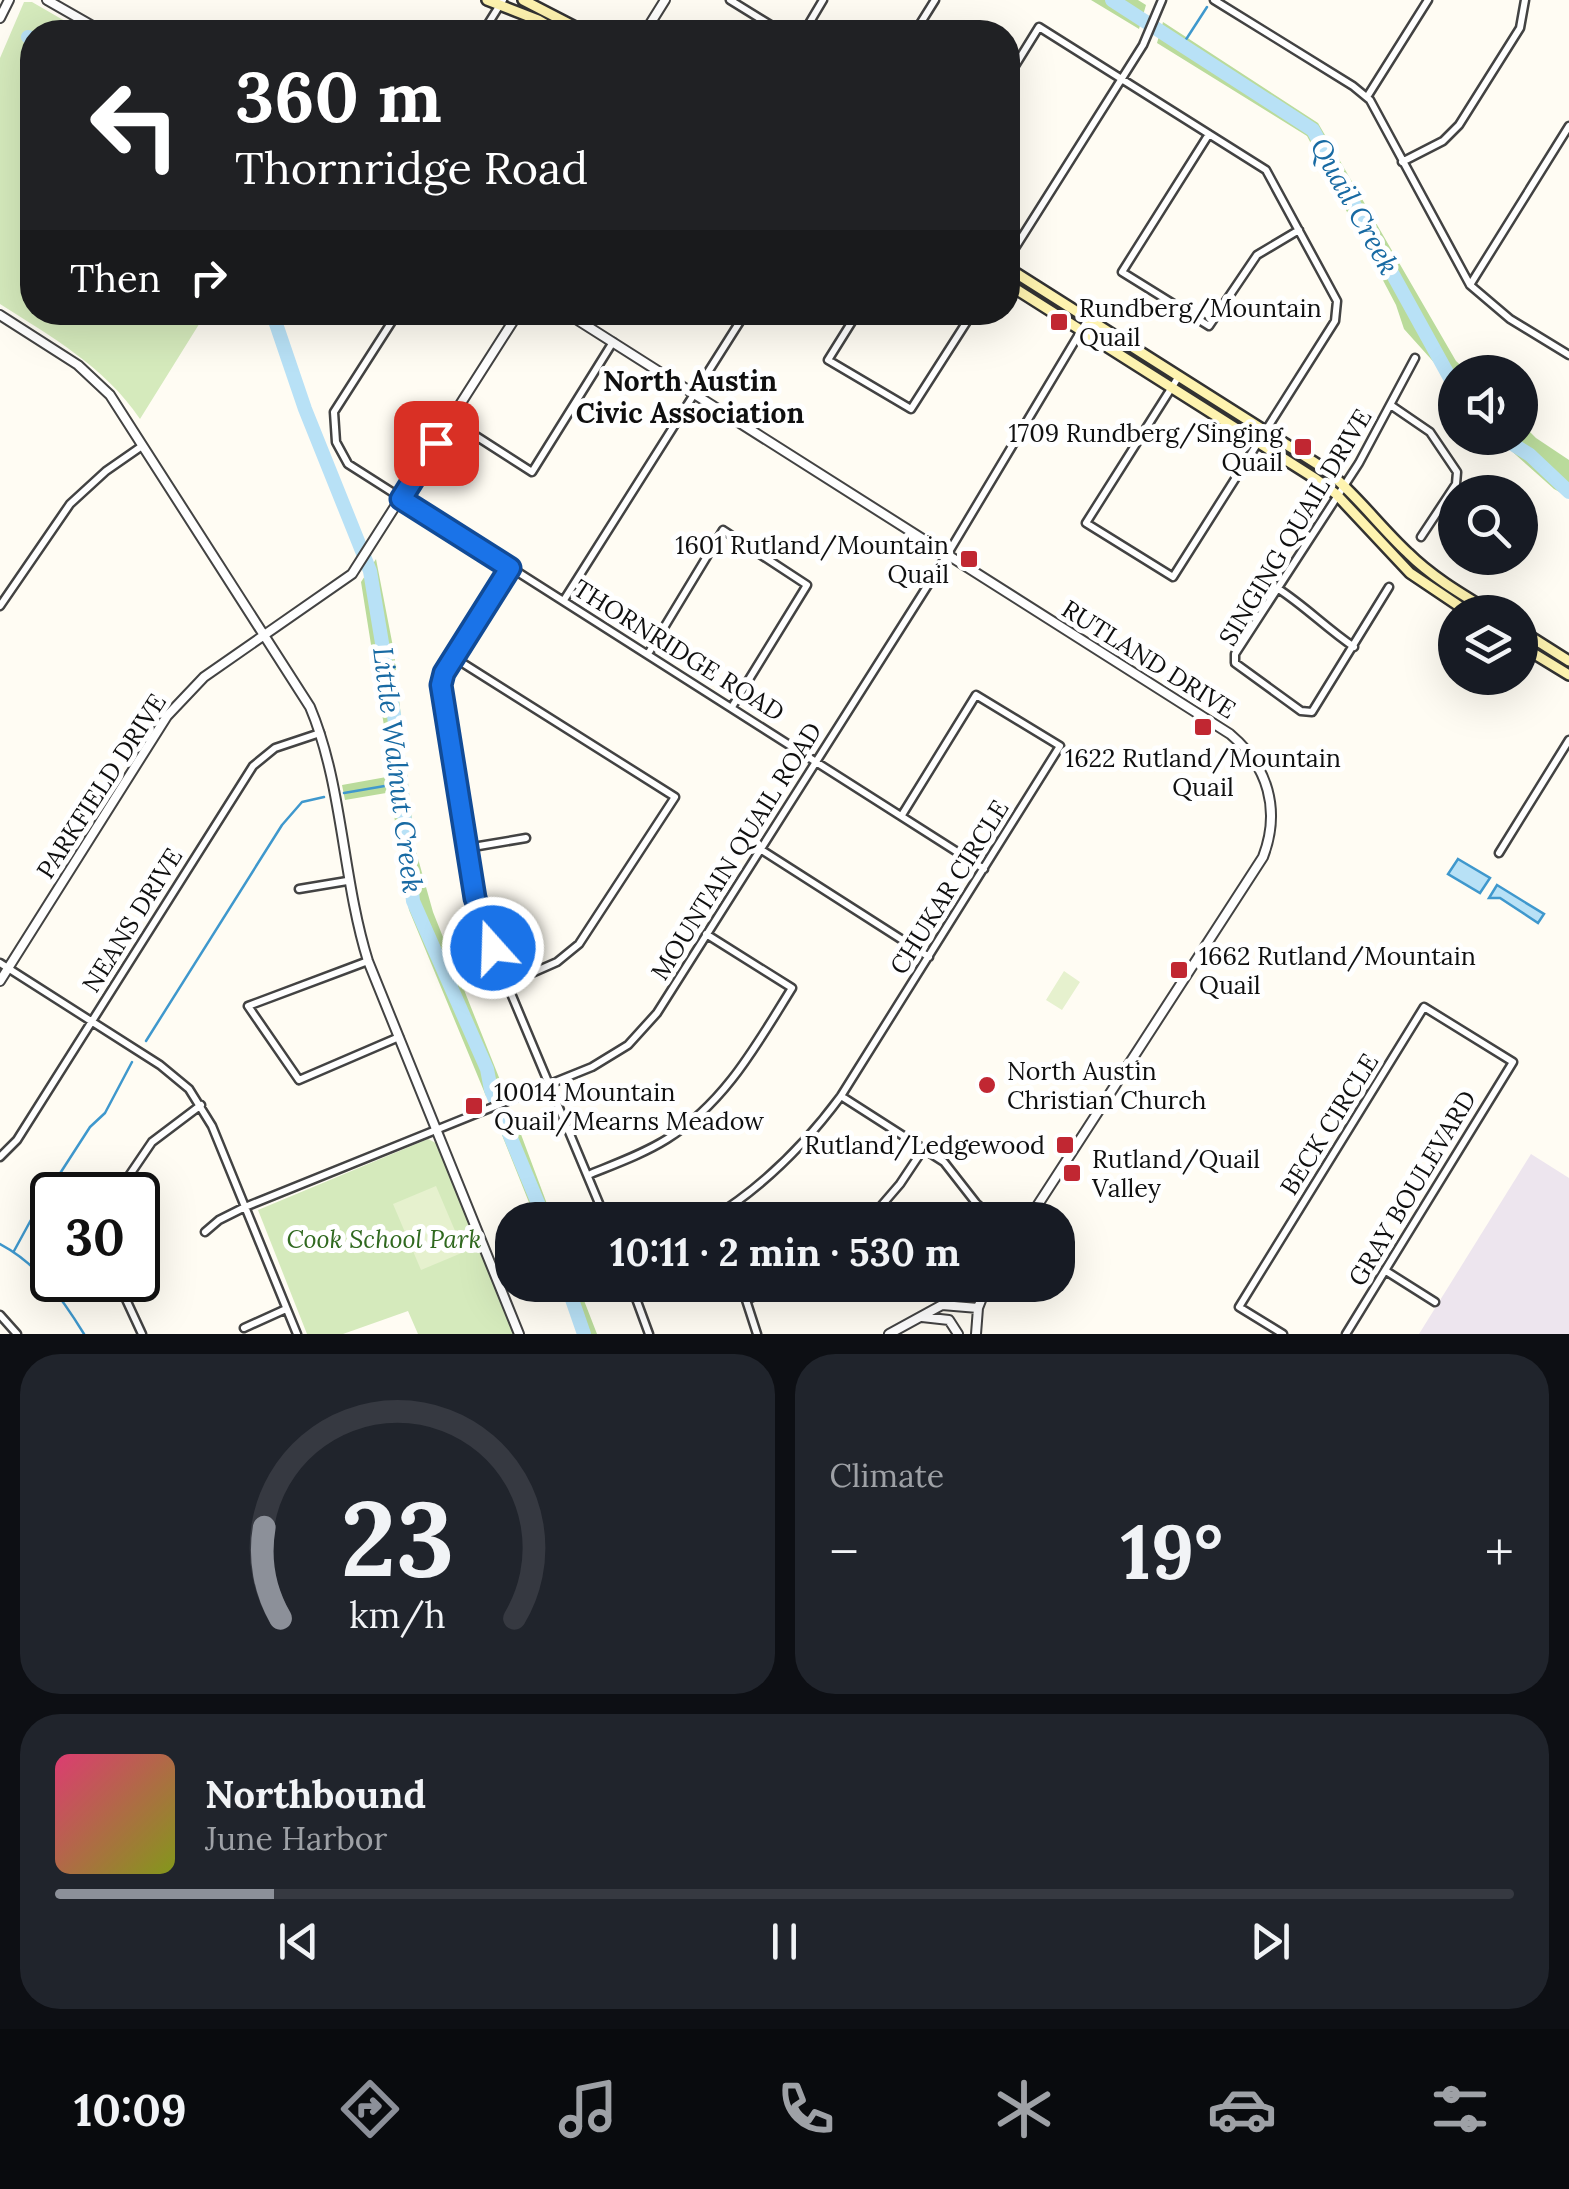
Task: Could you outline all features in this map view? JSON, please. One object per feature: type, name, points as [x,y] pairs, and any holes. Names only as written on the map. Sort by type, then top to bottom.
[{"type":"main road","points":[[487,0],[501,2],[538,20]]},
{"type":"main road","points":[[523,0],[562,20]]},
{"type":"main road","points":[[1020,276],[1344,484],[1408,554],[1465,595]]},
{"type":"main road","points":[[1020,292],[1336,494],[1410,573],[1441,595]]},
{"type":"main road","points":[[1447,595],[1452,587]]},
{"type":"main road","points":[[1538,641],[1569,661]]},
{"type":"main road","points":[[1538,656],[1569,675]]},
{"type":"street","points":[[48,0],[82,20]]},
{"type":"street","points":[[730,0],[762,20]]},
{"type":"street","points":[[1020,240],[1148,36],[1162,0]]},
{"type":"street","points":[[1214,0],[1366,97],[1470,285],[1510,319],[1569,355]]},
{"type":"street","points":[[1366,97],[1428,0]]},
{"type":"street","points":[[1402,162],[1443,141],[1459,125],[1522,24],[1525,0]]},
{"type":"street","points":[[0,18],[7,4]]},
{"type":"street","points":[[1020,58],[1040,27],[1266,170],[1336,298],[1337,315],[1174,577],[1086,523],[1178,376]]},
{"type":"street","points":[[1470,285],[1569,126]]},
{"type":"street","points":[[1208,134],[1122,272],[1209,326],[1257,256],[1299,230]]},
{"type":"street","points":[[0,315],[94,378],[123,413],[304,696],[328,764],[347,881],[368,961],[519,1334]]},
{"type":"street","name":"MOUNTAIN QUAIL ROAD","points":[[205,1232],[246,1207],[604,1061],[638,1035],[657,1013],[947,555],[1088,319]]},
{"type":"street","name":"THORNRIDGE ROAD","points":[[390,325],[334,412],[332,423],[338,450],[348,464],[984,869]]},
{"type":"street","name":"PARKFIELD DRIVE","points":[[0,981],[4,965],[167,716],[204,678],[352,574],[510,325]]},
{"type":"street","name":"RUTLAND DRIVE","points":[[586,325],[1230,734],[1259,767],[1272,808],[1268,844],[1256,869],[1040,1202]]},
{"type":"street","points":[[564,600],[738,325]]},
{"type":"street","points":[[850,325],[828,360],[911,410],[965,325]]},
{"type":"street","points":[[451,420],[532,472],[614,342]]},
{"type":"street","name":"SINGING QUAIL DRIVE","points":[[1389,587],[1310,713],[1240,669],[1234,660],[1392,406],[1396,389],[1415,358]]},
{"type":"street","points":[[1392,406],[1430,432],[1458,472],[1456,484],[1421,537]]},
{"type":"street","points":[[0,606],[70,504],[142,446]]},
{"type":"street","points":[[648,654],[723,530],[806,584],[732,708]]},
{"type":"street","points":[[510,568],[444,673],[441,691],[475,898],[599,1202]]},
{"type":"street","points":[[1277,588],[1354,647]]},
{"type":"street","points":[[454,657],[675,797],[580,944],[557,962],[507,984]]},
{"type":"street","name":"CHUKAR CIRCLE","points":[[733,1202],[772,1174],[818,1127],[841,1096],[1060,746],[976,695],[902,815]]},
{"type":"street","name":"NEANS DRIVE","points":[[0,1157],[17,1140],[253,766],[275,748],[320,733]]},
{"type":"street","points":[[1499,852],[1569,740]]},
{"type":"street","points":[[467,848],[526,838]]},
{"type":"street","points":[[760,849],[929,958]]},
{"type":"street","points":[[299,889],[347,881]]},
{"type":"street","points":[[588,1175],[654,1146],[707,1108],[740,1069],[792,988],[706,934]]},
{"type":"street","points":[[368,961],[248,1006],[300,1080],[400,1037]]},
{"type":"street","points":[[4,965],[176,1076],[201,1105],[297,1334]]},
{"type":"street","name":"BECK CIRCLE","points":[[1283,1334],[1239,1307],[1424,1007],[1512,1062]]},
{"type":"street","name":"GRAY BOULEVARD","points":[[1346,1334],[1512,1062]]},
{"type":"street","points":[[841,1096],[944,1162],[975,1202]]},
{"type":"street","points":[[132,1172],[152,1142],[201,1105]]},
{"type":"street","points":[[884,1202],[924,1148]]},
{"type":"street","points":[[1386,1271],[1435,1302]]},
{"type":"street","points":[[127,1302],[142,1334]]},
{"type":"street","points":[[636,1302],[648,1334]]},
{"type":"street","points":[[747,1302],[758,1334]]},
{"type":"street","points":[[976,1334],[981,1302]]},
{"type":"street","points":[[889,1334],[942,1305],[978,1308]]},
{"type":"street","points":[[244,1328],[286,1309]]},
{"type":"street","points":[[0,1315],[17,1334]]},
{"type":"street","points":[[918,1317],[942,1317],[958,1334]]},
{"type":"shaded area","points":[[1531,1154],[1569,1178],[1569,1334],[1419,1334]]},
{"type":"green space","points":[[1091,0],[1138,0],[1146,5],[1139,29]]},
{"type":"green space","points":[[24,2],[32,2],[63,20],[20,20],[20,317],[0,304],[0,58]]},
{"type":"green space","points":[[1163,22],[1318,123],[1453,355],[1438,355],[1438,367],[1404,329],[1396,305],[1307,136],[1157,43]]},
{"type":"green space","points":[[33,325],[199,325],[140,419],[110,383]]},
{"type":"green space","points":[[1538,439],[1569,460],[1569,497],[1554,489],[1516,455],[1538,455]]},
{"type":"green space","points":[[376,559],[394,652],[415,848],[433,912],[504,1090],[486,1096],[409,910],[392,792],[345,800],[342,785],[392,776],[361,582]]},
{"type":"green space","points":[[1064,971],[1080,982],[1062,1010],[1046,1000]]},
{"type":"green space","points":[[513,1113],[546,1202],[529,1202],[496,1120]]},
{"type":"green space","name":"Cook School Park","points":[[428,1139],[436,1143],[495,1287],[495,1302],[501,1302],[514,1334],[418,1334],[408,1311],[343,1334],[307,1334],[258,1210]]},
{"type":"green space","points":[[436,1186],[464,1252],[421,1270],[393,1204]]},
{"type":"green space","points":[[566,1302],[585,1302],[597,1334],[578,1334]]},
{"type":"water","points":[[1458,859],[1490,878],[1480,893],[1448,874]]},
{"type":"water","points":[[1497,885],[1544,914],[1538,923],[1500,898],[1489,898]]},
{"type":"waterway","name":"Quail Creek","points":[[1112,0],[1313,130],[1438,356]]},
{"type":"waterway","points":[[1180,43],[1207,7]]},
{"type":"waterway","name":"Little Walnut Creek","points":[[276,325],[305,409],[370,571],[394,715],[413,901],[487,1069],[491,1090],[538,1202]]},
{"type":"waterway","name":"Quail Creek","points":[[1530,455],[1569,492]]},
{"type":"waterway","points":[[344,793],[402,783]]},
{"type":"waterway","points":[[146,1041],[282,825],[302,802],[324,797]]},
{"type":"waterway","points":[[14,1251],[90,1127],[105,1113],[132,1062]]},
{"type":"waterway","points":[[0,1244],[26,1261],[48,1283],[84,1334]]},
{"type":"waterway","name":"Little Walnut Creek","points":[[573,1302],[584,1334]]},
{"type":"place","name":"Rundberg/Mountain Quail","points":[[1059,322]]},
{"type":"place","name":"1709 Rundberg/Singing Quail","points":[[1303,447]]},
{"type":"place","name":"1601 Rutland/Mountain Quail","points":[[969,559]]},
{"type":"place","name":"1622 Rutland/Mountain Quail","points":[[1203,727]]},
{"type":"place","name":"1662 Rutland/Mountain Quail","points":[[1179,970]]},
{"type":"place","name":"North Austin Christian Church","points":[[987,1085]]},
{"type":"place","name":"10014 Mountain Quail/Mearns Meadow","points":[[474,1106]]},
{"type":"place","name":"Rutland/Ledgewood","points":[[1065,1145]]},
{"type":"place","name":"Rutland/Quail Valley","points":[[1072,1173]]},
{"type":"district","name":"North Austin Civic Association","points":[[690,397]]},
{"type":"route","points":[[436,443],[401,499],[510,568],[444,673],[441,685],[475,898],[493,948]]}]
